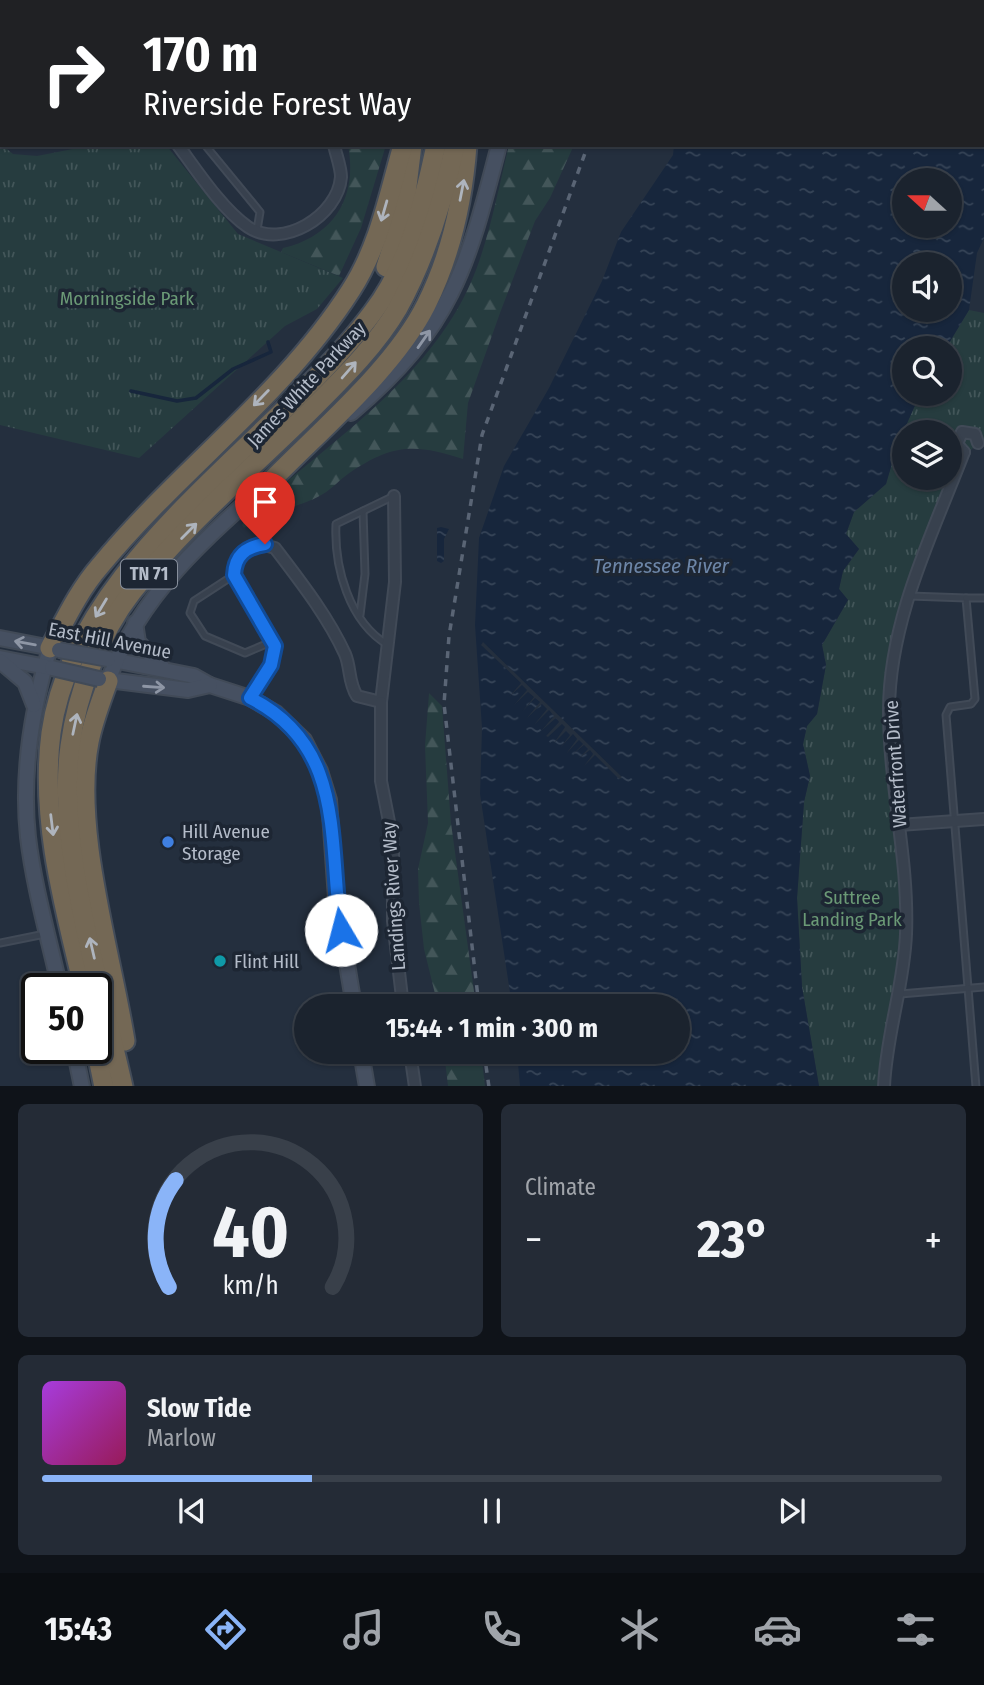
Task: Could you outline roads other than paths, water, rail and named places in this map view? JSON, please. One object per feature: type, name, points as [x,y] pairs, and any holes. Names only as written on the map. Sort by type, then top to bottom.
[{"type":"highway","points":[[55,649],[98,568],[149,511],[315,343],[353,288],[377,238],[402,147]]},
{"type":"highway","points":[[334,360],[386,269],[404,211],[412,147]]},
{"type":"highway","name":"James White Parkway","points":[[80,973],[59,883],[49,807],[51,733],[63,687],[90,627],[118,580],[168,525],[334,360],[375,310],[395,273],[418,215],[435,147]]},
{"type":"highway","name":"James White Parkway","points":[[123,1086],[80,894],[67,808],[70,747],[81,694],[101,645],[131,593],[180,540],[348,373],[397,309],[430,238],[454,147]]},
{"type":"highway","points":[[267,485],[386,363],[425,307],[446,260],[464,186],[467,147]]},
{"type":"highway","points":[[104,680],[89,744],[85,793],[89,850],[117,989],[131,1086]]},
{"type":"highway","points":[[99,1064],[104,1086]]},
{"type":"main road","points":[[104,680],[112,660],[149,600],[186,559],[370,396],[421,344],[445,308],[465,267],[498,147]]},
{"type":"main road","points":[[135,623],[138,642],[144,652],[166,670]]},
{"type":"main road","name":"East Hill Avenue","points":[[0,638],[194,676],[210,685],[250,698],[296,731],[312,754],[325,784],[331,817],[336,898],[352,994]]},
{"type":"main road","points":[[55,649],[34,709],[27,754],[26,796],[28,838],[57,973]]},
{"type":"main road","name":"East Hill Avenue","points":[[0,660],[104,680],[188,690],[210,685]]},
{"type":"main road","points":[[0,660],[25,682],[33,696],[34,709]]},
{"type":"main road","points":[[77,1064],[82,1086]]},
{"type":"main road","points":[[363,1064],[367,1086]]},
{"type":"street","points":[[179,147],[208,186],[249,228],[274,234],[302,230],[328,208],[341,177],[334,147]]},
{"type":"street","name":"Waterfront Drive","points":[[962,432],[975,434],[981,443],[975,450],[964,452],[957,444],[962,432]]},
{"type":"street","name":"Waterfront Drive","points":[[884,1086],[900,994],[906,914],[889,708],[895,648],[909,596],[964,452]]},
{"type":"street","name":"Landings River Way","points":[[394,496],[397,547],[381,702],[381,780],[393,842],[393,921],[402,994]]},
{"type":"street","points":[[250,698],[275,656],[272,641],[234,575],[237,556],[253,546],[265,544],[275,548],[314,600],[346,657],[349,684],[357,696],[381,702]]},
{"type":"street","points":[[899,825],[984,819]]},
{"type":"street","points":[[412,1064],[415,1086]]},
{"type":"lane","points":[[207,147],[260,212],[257,230]]},
{"type":"lane","points":[[388,645],[372,636],[337,568],[336,524],[394,496]]},
{"type":"lane","points":[[360,615],[365,574],[363,511]]},
{"type":"lane","points":[[234,575],[197,597],[191,606],[190,612],[201,632],[245,653],[272,641]]},
{"type":"lane","points":[[909,596],[984,598]]},
{"type":"lane","points":[[966,598],[975,699],[971,704],[950,707],[946,715],[976,1086]]},
{"type":"lane","points":[[0,943],[48,934]]},
{"type":"lane","points":[[900,994],[984,987]]},
{"type":"water","name":"Tennessee River","points":[[674,147],[984,147],[984,238],[977,253],[969,310],[962,322],[962,252],[892,252],[892,322],[962,322],[953,336],[892,336],[892,406],[915,406],[908,420],[892,420],[892,463],[886,484],[854,512],[846,534],[859,549],[843,571],[839,589],[848,600],[822,645],[826,665],[817,714],[807,726],[803,744],[810,776],[804,802],[797,898],[802,987],[819,1086],[520,1086],[518,1064],[690,1064],[690,994],[510,994],[480,794],[482,728],[475,625],[479,538],[504,466],[549,388],[602,281],[621,232],[673,155]]},
{"type":"water","points":[[437,528],[449,529],[444,539],[444,561],[441,563],[437,561]]},
{"type":"waterway","points":[[131,391],[177,401],[196,398],[233,369],[271,352],[268,342]]},
{"type":"railway","points":[[478,994],[444,704],[449,636],[482,435],[587,147]]},
{"type":"railway","points":[[486,1064],[489,1086]]},
{"type":"place","name":"Hill Avenue Storage","points":[[168,842]]},
{"type":"place","name":"Flint Hill","points":[[220,961]]},
{"type":"park label","name":"Morningside Park","points":[[127,298]]},
{"type":"park label","name":"Suttree Landing Park","points":[[852,908]]}]
